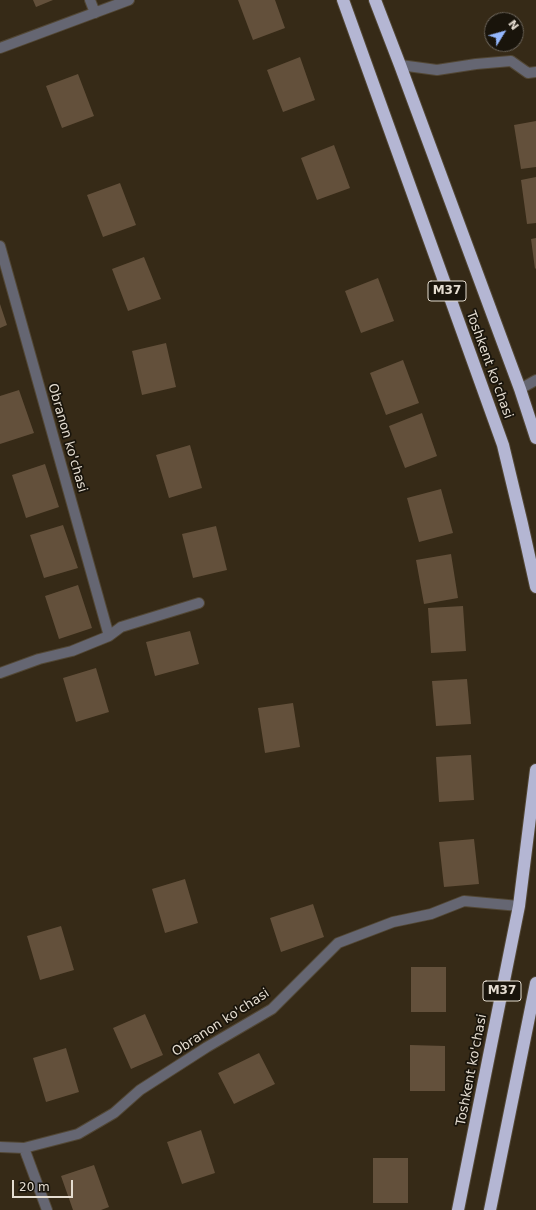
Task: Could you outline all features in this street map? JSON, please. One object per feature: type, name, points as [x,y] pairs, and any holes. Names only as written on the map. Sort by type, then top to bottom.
[{"type":"highway","name":"Toshkent ko'chasi","points":[[343,0],[503,445],[536,587]]},
{"type":"highway","name":"Toshkent ko'chasi","points":[[375,0],[520,390],[536,438]]},
{"type":"highway","name":"Toshkent ko'chasi","points":[[458,1210],[519,906],[536,770]]},
{"type":"highway","name":"M37","points":[[490,1210],[536,983]]},
{"type":"street","points":[[90,0],[95,13]]},
{"type":"street","points":[[0,48],[130,0]]},
{"type":"street","points":[[400,65],[437,70],[476,64],[511,61],[528,73],[536,72]]},
{"type":"street","name":"Obranon ko'chasi","points":[[0,246],[109,636]]},
{"type":"street","points":[[520,390],[536,380]]},
{"type":"street","points":[[0,673],[39,659],[72,650],[109,636],[121,627],[199,603]]},
{"type":"street","name":"Obranon ko'chasi","points":[[0,1146],[24,1148],[78,1134],[114,1113],[140,1090],[207,1047],[272,1009],[338,943],[393,922],[431,914],[464,901],[519,906]]},
{"type":"street","points":[[24,1148],[47,1210]]},
{"type":"building","points":[[33,0],[53,0],[36,7]]},
{"type":"building","points":[[238,0],[275,0],[285,28],[253,40]]},
{"type":"building","points":[[300,57],[315,100],[283,112],[267,70]]},
{"type":"building","points":[[78,74],[94,116],[62,128],[46,86]]},
{"type":"building","points":[[536,121],[536,167],[521,169],[514,125]]},
{"type":"building","points":[[334,145],[350,188],[317,200],[301,158]]},
{"type":"building","points":[[536,177],[536,223],[527,224],[521,180]]},
{"type":"building","points":[[120,183],[136,225],[103,237],[87,195]]},
{"type":"building","points":[[536,238],[536,268],[535,269],[531,239]]},
{"type":"building","points":[[144,257],[161,299],[128,311],[112,269]]},
{"type":"building","points":[[378,278],[394,321],[361,333],[345,291]]},
{"type":"building","points":[[0,304],[7,325],[0,328]]},
{"type":"building","points":[[166,343],[176,387],[142,395],[132,351]]},
{"type":"building","points":[[403,360],[419,403],[386,415],[370,373]]},
{"type":"building","points":[[19,390],[34,433],[0,444],[0,396]]},
{"type":"building","points":[[422,413],[437,456],[405,468],[389,426]]},
{"type":"building","points":[[190,445],[202,488],[169,498],[156,455]]},
{"type":"building","points":[[45,464],[59,507],[26,518],[12,475]]},
{"type":"building","points":[[441,489],[453,533],[419,542],[407,498]]},
{"type":"building","points":[[63,525],[78,568],[44,578],[30,535]]},
{"type":"building","points":[[216,526],[227,570],[193,578],[182,534]]},
{"type":"building","points":[[451,554],[458,598],[424,604],[416,560]]},
{"type":"building","points":[[78,585],[92,628],[59,639],[45,596]]},
{"type":"building","points":[[463,606],[466,651],[431,653],[428,608]]},
{"type":"building","points":[[190,631],[199,664],[155,676],[146,642]]},
{"type":"building","points":[[96,668],[109,712],[76,722],[63,678]]},
{"type":"building","points":[[467,679],[471,724],[436,726],[432,681]]},
{"type":"building","points":[[293,703],[300,747],[265,753],[258,708]]},
{"type":"building","points":[[471,755],[474,800],[439,802],[436,757]]},
{"type":"building","points":[[474,839],[479,884],[444,887],[439,842]]},
{"type":"building","points":[[185,879],[198,923],[165,933],[152,889]]},
{"type":"building","points":[[313,904],[324,937],[281,952],[270,918]]},
{"type":"building","points":[[61,926],[74,970],[40,980],[27,936]]},
{"type":"building","points":[[411,967],[446,967],[446,1012],[411,1012]]},
{"type":"building","points":[[145,1014],[163,1055],[131,1069],[113,1028]]},
{"type":"building","points":[[410,1045],[445,1046],[445,1091],[410,1091]]},
{"type":"building","points":[[66,1048],[79,1092],[46,1102],[33,1058]]},
{"type":"building","points":[[259,1053],[275,1084],[234,1104],[218,1073]]},
{"type":"building","points":[[201,1130],[215,1173],[182,1184],[167,1142]]},
{"type":"building","points":[[373,1158],[408,1158],[408,1203],[373,1203]]},
{"type":"building","points":[[94,1165],[109,1207],[101,1210],[73,1210],[61,1176]]}]
